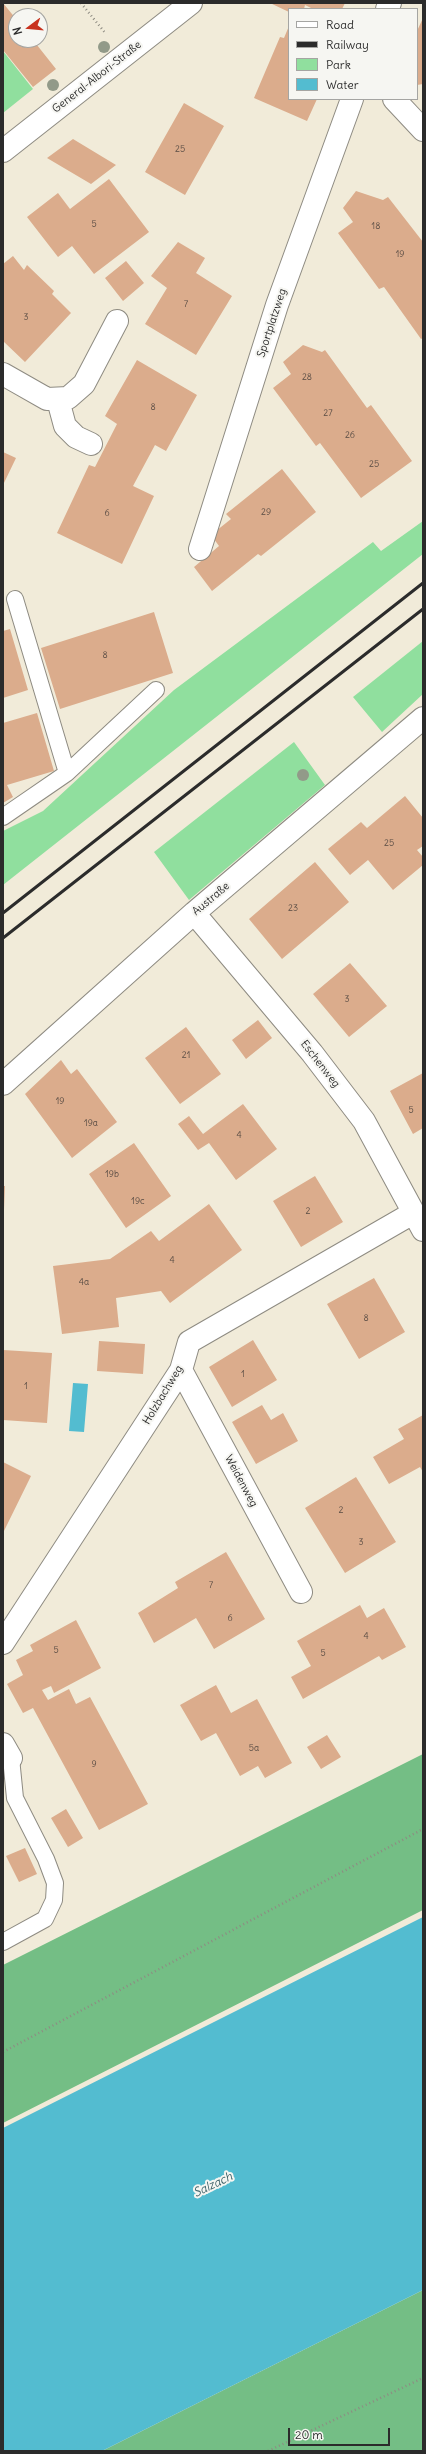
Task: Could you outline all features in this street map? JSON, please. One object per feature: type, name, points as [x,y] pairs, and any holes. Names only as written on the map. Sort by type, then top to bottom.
[{"type":"street","name":"General-Albori-Straße","points":[[3,151],[191,3]]},
{"type":"street","name":"Sportplatzweg","points":[[200,549],[277,305],[352,100]]},
{"type":"street","points":[[395,100],[423,130]]},
{"type":"street","points":[[3,374],[47,399],[58,400],[68,398],[84,384],[116,321]]},
{"type":"street","points":[[58,400],[64,426],[76,437],[91,444]]},
{"type":"street","name":"Austraße","points":[[3,1084],[194,913],[421,726]]},
{"type":"street","name":"Eschenweg","points":[[194,913],[312,1053],[364,1122],[418,1221]]},
{"type":"street","name":"Holzbachweg","points":[[3,1643],[181,1370],[189,1342],[418,1221]]},
{"type":"street","name":"Weidenweg","points":[[181,1370],[301,1592]]},
{"type":"lane","points":[[15,599],[67,773]]},
{"type":"lane","points":[[3,817],[67,773],[156,690]]},
{"type":"lane","points":[[3,1942],[45,1919],[54,1900],[55,1883],[46,1859],[15,1798],[7,1751]]},
{"type":"path","points":[[81,3],[106,34]]},
{"type":"path","points":[[3,2052],[423,1829]]},
{"type":"path","points":[[268,2451],[423,2378]]},
{"type":"green space","points":[[3,51],[33,89],[3,113]]},
{"type":"green space","points":[[423,521],[423,554],[3,885],[3,831],[43,811],[174,690],[373,542],[381,551]]},
{"type":"green space","points":[[423,641],[423,694],[382,732],[353,697]]},
{"type":"green space","points":[[294,742],[325,785],[189,900],[154,852]]},
{"type":"green space","points":[[423,1754],[423,1910],[3,2123],[3,1965]]},
{"type":"green space","points":[[423,2290],[423,2451],[102,2451]]},
{"type":"water","points":[[73,1383],[88,1384],[84,1432],[69,1431]]},
{"type":"water","name":"Salzach","points":[[423,1917],[423,2290],[102,2451],[3,2451],[3,2128]]},
{"type":"building","points":[[3,3],[8,9],[8,48],[39,48],[56,69],[33,87],[3,50]]},
{"type":"building","points":[[270,3],[345,3],[342,8],[311,8],[305,5],[304,8],[288,8],[288,12]]},
{"type":"building","points":[[423,18],[423,84],[418,85],[418,29]]},
{"type":"building","points":[[288,28],[288,100],[317,100],[307,121],[254,98],[280,37],[284,38]]},
{"type":"building","points":[[184,103],[224,126],[185,195],[145,172]]},
{"type":"building","points":[[73,139],[116,165],[91,184],[47,158]]},
{"type":"building","points":[[109,179],[149,232],[94,274],[72,246],[58,257],[27,217],[58,193],[70,209]]},
{"type":"building","points":[[356,191],[383,200],[388,197],[423,242],[423,338],[421,339],[384,287],[379,289],[338,233],[353,222],[343,208]]},
{"type":"building","points":[[178,242],[205,258],[196,273],[232,296],[196,355],[145,324],[167,288],[151,276]]},
{"type":"building","points":[[13,256],[24,270],[27,265],[54,291],[52,294],[71,313],[25,362],[3,341],[3,264]]},
{"type":"building","points":[[126,261],[144,283],[123,301],[105,278]]},
{"type":"building","points":[[303,345],[322,352],[325,350],[367,408],[371,405],[412,461],[361,498],[320,443],[316,446],[273,388],[291,374],[283,362]]},
{"type":"building","points":[[137,360],[197,395],[166,451],[155,445],[133,486],[154,496],[122,564],[57,533],[89,465],[95,467],[117,424],[105,416]]},
{"type":"building","points":[[3,452],[16,458],[3,485]]},
{"type":"building","points":[[282,469],[316,512],[261,556],[258,554],[212,591],[194,567],[219,546],[211,535],[231,519],[226,514]]},
{"type":"building","points":[[154,612],[173,673],[60,709],[41,648]]},
{"type":"building","points":[[10,629],[28,690],[3,698],[3,631]]},
{"type":"building","points":[[37,713],[54,771],[7,785],[13,797],[3,803],[3,723]]},
{"type":"building","points":[[405,796],[423,818],[423,846],[417,850],[423,857],[423,865],[393,890],[368,860],[350,875],[328,849],[361,822],[367,828]]},
{"type":"building","points":[[315,862],[349,902],[282,959],[249,919]]},
{"type":"building","points":[[350,963],[387,1006],[349,1037],[313,994]]},
{"type":"building","points":[[258,1020],[272,1038],[246,1059],[232,1040]]},
{"type":"building","points":[[186,1027],[221,1074],[180,1104],[145,1058]]},
{"type":"building","points":[[61,1060],[71,1074],[77,1069],[117,1122],[72,1158],[25,1094]]},
{"type":"building","points":[[423,1073],[423,1128],[413,1134],[390,1091]]},
{"type":"building","points":[[243,1104],[277,1149],[236,1180],[209,1143],[198,1150],[178,1124],[189,1116],[203,1134]]},
{"type":"building","points":[[134,1143],[171,1196],[126,1228],[89,1174]]},
{"type":"building","points":[[315,1176],[343,1222],[301,1247],[273,1201]]},
{"type":"building","points":[[3,1186],[5,1186],[4,1210],[3,1210]]},
{"type":"building","points":[[209,1204],[242,1250],[170,1303],[161,1291],[116,1298],[119,1327],[62,1334],[53,1266],[110,1259],[151,1231],[159,1241]]},
{"type":"building","points":[[374,1278],[405,1332],[359,1359],[327,1304]]},
{"type":"building","points":[[253,1340],[277,1380],[232,1407],[209,1367]]},
{"type":"building","points":[[99,1341],[145,1344],[143,1374],[97,1371]]},
{"type":"building","points":[[3,1350],[52,1353],[47,1423],[3,1420]]},
{"type":"building","points":[[262,1405],[271,1420],[283,1413],[298,1441],[256,1464],[232,1422]]},
{"type":"building","points":[[423,1415],[423,1472],[420,1467],[389,1484],[373,1457],[404,1439],[398,1429]]},
{"type":"building","points":[[3,1462],[31,1476],[3,1533]]},
{"type":"building","points":[[356,1477],[396,1542],[345,1573],[305,1508]]},
{"type":"building","points":[[226,1552],[265,1619],[214,1649],[196,1618],[154,1643],[138,1613],[178,1588],[175,1582]]},
{"type":"building","points":[[360,1605],[367,1618],[384,1608],[406,1647],[382,1660],[379,1656],[303,1699],[291,1677],[311,1666],[297,1641]]},
{"type":"building","points":[[76,1620],[101,1668],[54,1693],[51,1686],[42,1690],[48,1700],[69,1689],[76,1704],[90,1697],[148,1804],[99,1830],[33,1708],[23,1713],[7,1684],[23,1675],[16,1660],[33,1651],[30,1645]]},
{"type":"building","points":[[216,1685],[231,1713],[257,1699],[292,1763],[265,1778],[258,1766],[240,1776],[216,1733],[201,1741],[180,1705]]},
{"type":"building","points":[[327,1735],[341,1757],[321,1769],[307,1747]]},
{"type":"building","points":[[66,1809],[83,1838],[68,1847],[51,1818]]},
{"type":"building","points":[[25,1848],[37,1874],[19,1882],[6,1856]]},
{"type":"railway","points":[[3,913],[423,583]]},
{"type":"railway","points":[[3,938],[423,609]]}]
